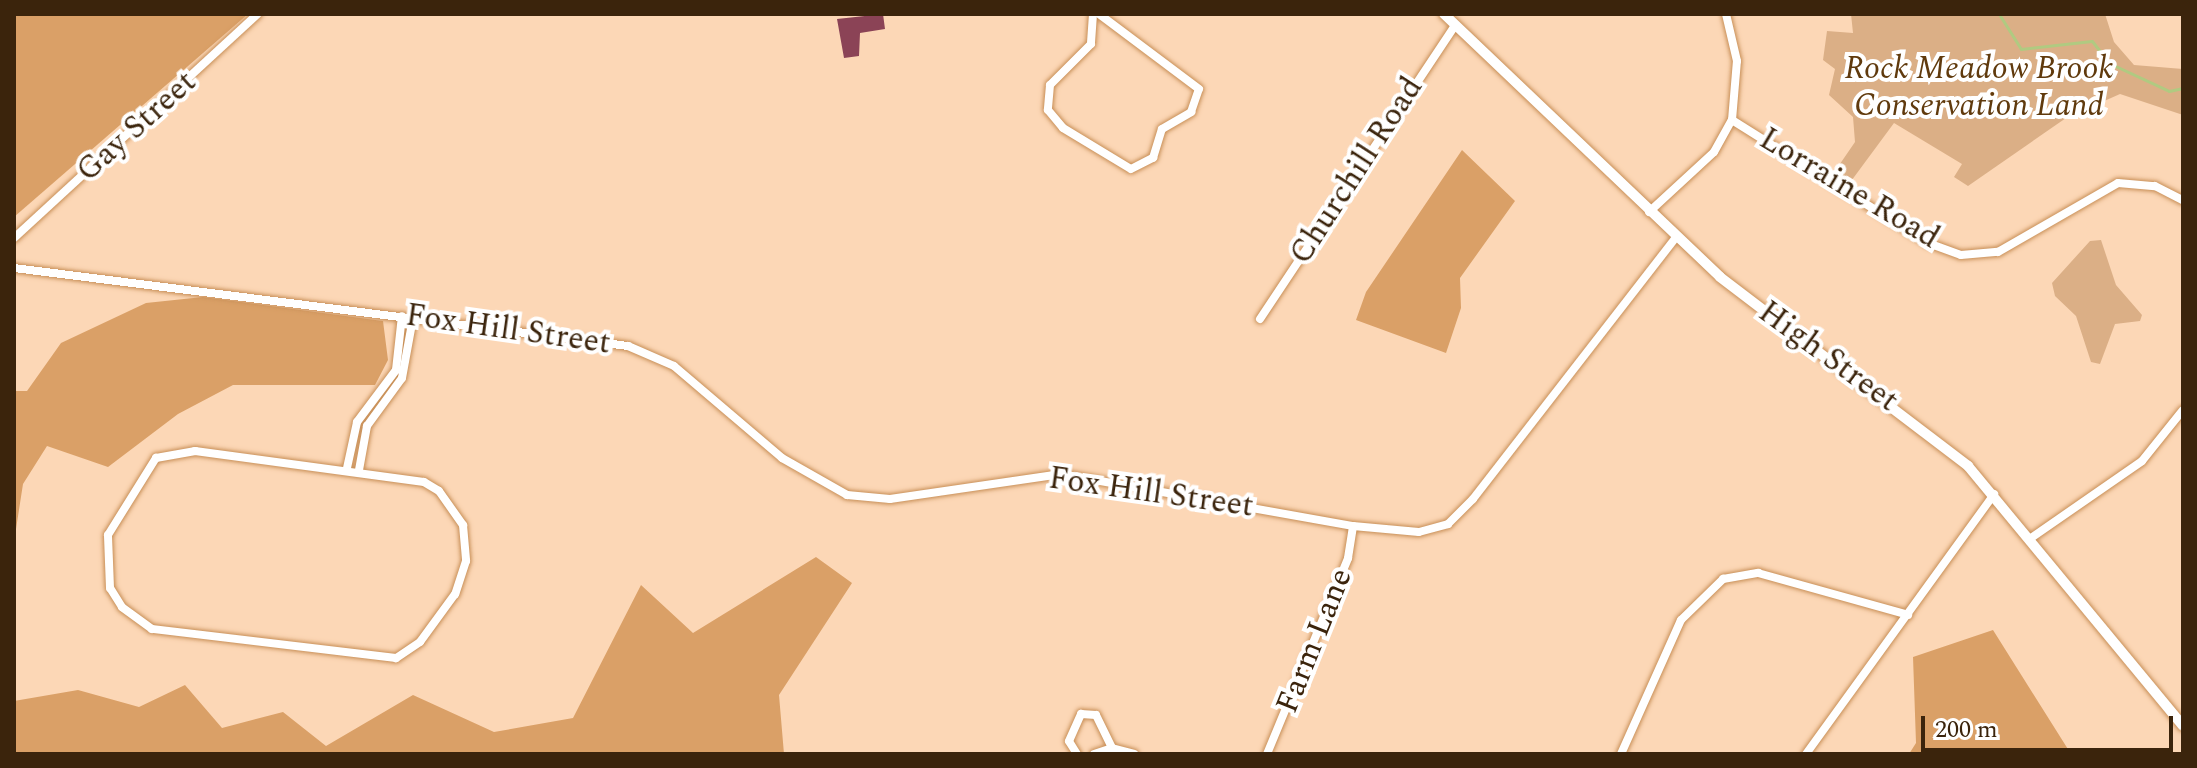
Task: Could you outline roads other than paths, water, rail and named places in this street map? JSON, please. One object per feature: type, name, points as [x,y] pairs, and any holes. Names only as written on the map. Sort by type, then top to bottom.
[{"type":"main road","name":"High Street","points":[[1444,14],[1675,239],[1930,432],[1994,494],[2031,538],[2090,620],[2183,726]]},
{"type":"street","name":"Gay Street","points":[[14,238],[258,14]]},
{"type":"street","points":[[1096,14],[1199,89],[1191,112],[1162,129],[1153,158],[1131,169],[1063,128],[1048,110],[1050,85],[1091,44],[1096,14]]},
{"type":"street","points":[[1649,212],[1714,152],[1732,120],[1737,61],[1724,15]]},
{"type":"street","name":"Churchill Road","points":[[1260,319],[1455,25]]},
{"type":"street","name":"Lorraine Road","points":[[1732,120],[1928,243],[1961,255],[1998,252],[2118,183],[2155,186],[2183,200]]},
{"type":"street","name":"Fox Hill Street","points":[[14,268],[402,316],[651,353],[782,458],[847,495],[890,499],[1061,474],[1353,526],[1419,532],[1448,524],[1675,239]]},
{"type":"street","points":[[347,468],[357,422],[396,370],[402,316]]},
{"type":"street","points":[[359,470],[367,426],[402,378],[413,318]]},
{"type":"street","points":[[2031,538],[2142,461],[2183,410]]},
{"type":"street","points":[[195,451],[347,468],[424,482],[439,491],[463,525],[463,577],[433,628],[408,653],[382,658],[172,634],[143,624],[115,597],[106,576],[108,535],[156,458],[195,451]]},
{"type":"street","points":[[1806,754],[1994,494]]},
{"type":"street","name":"Farm Lane","points":[[1267,754],[1348,558],[1353,526]]},
{"type":"street","points":[[1621,754],[1681,620],[1723,579],[1758,573],[1908,615]]},
{"type":"street","points":[[1077,754],[1069,741],[1081,714],[1096,715],[1112,748]]},
{"type":"street","points":[[1094,754],[1112,748],[1134,754]]},
{"type":"waterway","points":[[1999,14],[2021,49],[2092,41],[2109,63],[2169,91],[2183,88]]},
{"type":"park label","name":"Rock Meadow Brook Conservation Land","points":[[1979,88]]}]
